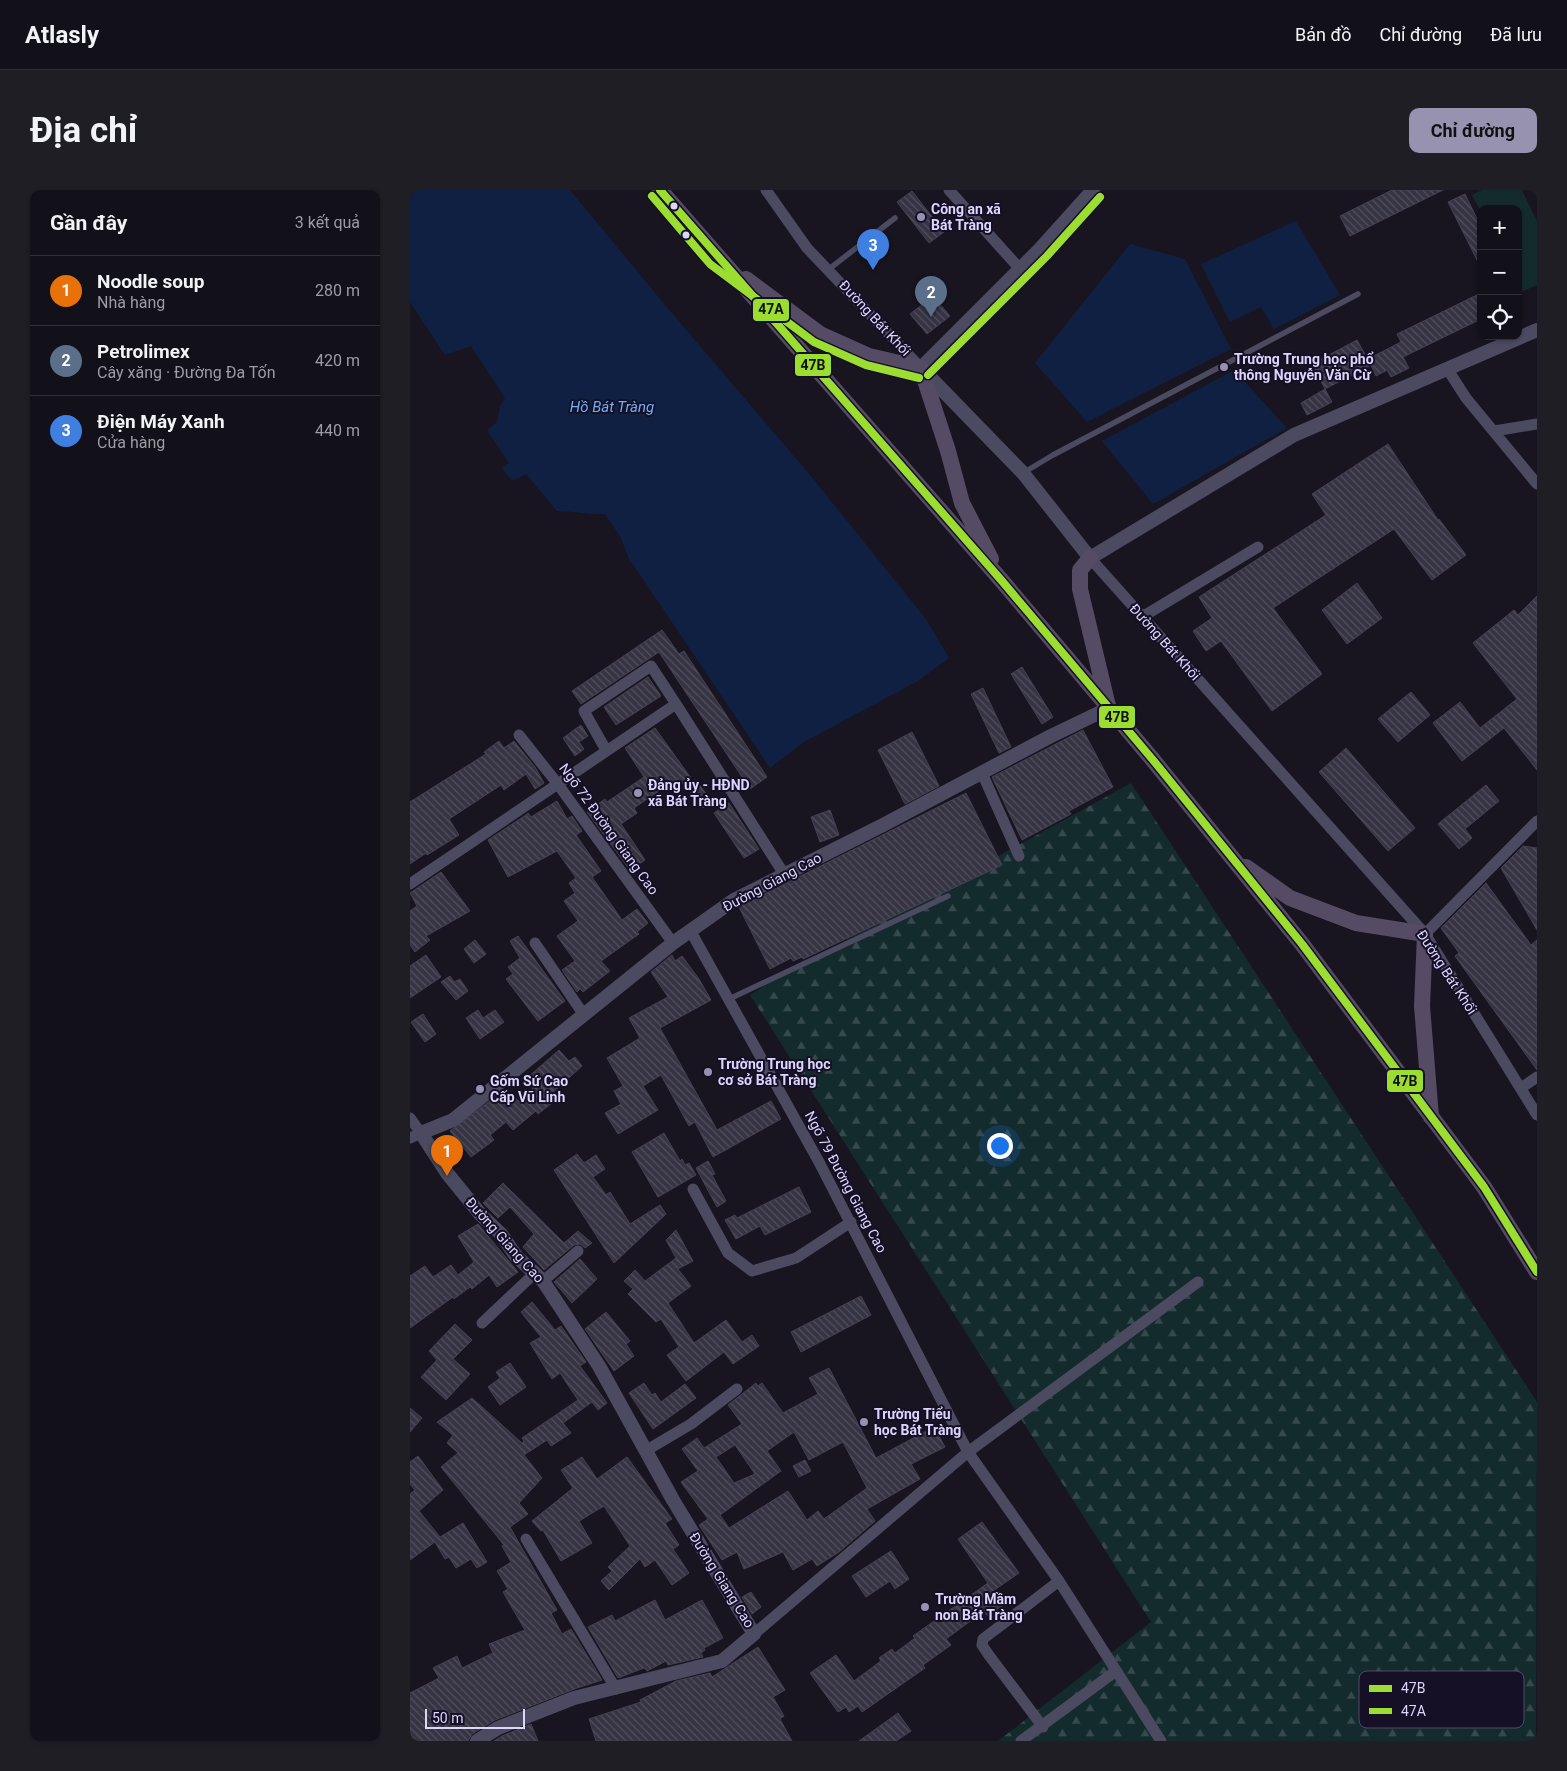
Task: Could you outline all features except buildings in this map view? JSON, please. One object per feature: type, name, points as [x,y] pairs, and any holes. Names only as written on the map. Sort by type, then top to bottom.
[{"type":"main road","points":[[660,190],[1002,581],[1109,708],[1302,944],[1484,1187],[1537,1272]]},
{"type":"main road","points":[[717,257],[820,334],[869,356],[921,368],[962,503],[1002,581]]},
{"type":"main road","points":[[1090,558],[1080,570],[1080,589],[1109,708]]},
{"type":"main road","points":[[1226,853],[1290,898],[1356,923],[1425,934],[1422,1006],[1431,1117]]},
{"type":"street","name":"Đường Bát Khối","points":[[766,190],[807,248],[1023,473],[1090,558],[1425,934],[1537,1115]]},
{"type":"street","points":[[948,190],[1020,269]]},
{"type":"street","points":[[921,368],[1020,269],[1093,190]]},
{"type":"street","points":[[1090,558],[1294,435],[1537,330]]},
{"type":"street","points":[[1448,370],[1466,398],[1537,484]]},
{"type":"street","points":[[1494,431],[1537,424]]},
{"type":"street","points":[[1142,617],[1258,548]]},
{"type":"street","points":[[606,750],[584,711],[651,666],[784,874]]},
{"type":"street","points":[[410,884],[557,782],[676,704]]},
{"type":"street","name":"Đường Giang Cao","points":[[477,1741],[498,1728],[574,1698],[616,1689],[722,1660],[754,1634],[672,1500],[647,1450],[599,1366],[539,1277],[516,1256],[501,1234],[481,1215],[416,1136],[453,1120],[673,943],[734,900],[1051,736],[1109,708]]},
{"type":"street","name":"Ngõ 72 Đường Giang Cao","points":[[519,735],[557,782],[673,943]]},
{"type":"street","points":[[982,773],[1020,856]]},
{"type":"street","points":[[1425,934],[1537,821]]},
{"type":"street","name":"Ngõ 79 Đường Giang Cao","points":[[690,930],[851,1222],[968,1452],[1059,1581],[1161,1741]]},
{"type":"street","points":[[535,943],[584,1015]]},
{"type":"street","points":[[1521,1088],[1537,1077]]},
{"type":"street","points":[[410,1118],[416,1136]]},
{"type":"street","points":[[693,1189],[728,1253],[752,1270],[796,1258],[851,1222]]},
{"type":"street","points":[[482,1323],[539,1277],[578,1251]]},
{"type":"street","points":[[754,1634],[968,1452],[1198,1282]]},
{"type":"street","points":[[647,1450],[691,1424],[737,1389]]},
{"type":"street","points":[[526,1539],[616,1689]]},
{"type":"street","points":[[1043,1727],[988,1654],[982,1645],[982,1639],[1059,1581]]},
{"type":"street","points":[[1021,1741],[1043,1727],[1116,1671]]},
{"type":"lane","points":[[829,269],[895,218]]},
{"type":"lane","points":[[1023,473],[1053,455],[1358,294]]},
{"type":"lane","points":[[729,999],[948,896]]},
{"type":"green space","points":[[1482,190],[1522,190],[1537,221],[1537,285],[1522,292],[1522,205],[1477,205],[1472,195]]},
{"type":"green space","points":[[1131,783],[1537,1402],[1536,1741],[998,1741],[1151,1622],[750,995],[772,981]]},
{"type":"water","name":"Hồ Bát Tràng","points":[[410,190],[570,190],[810,475],[926,619],[949,658],[918,681],[804,742],[770,768],[628,557],[621,538],[605,514],[557,511],[526,474],[512,481],[502,468],[509,463],[487,430],[497,422],[500,406],[505,398],[471,346],[445,355],[410,302]]},
{"type":"water","points":[[1296,221],[1340,295],[1274,329],[1261,307],[1230,322],[1201,264]]},
{"type":"water","points":[[1130,244],[1185,259],[1231,349],[1087,422],[1035,363]]},
{"type":"water","points":[[1234,370],[1287,428],[1153,504],[1102,441]]},
{"type":"transit line","name":"47B","points":[[660,190],[1002,581],[1153,760],[1302,944],[1484,1187],[1537,1272]]},
{"type":"transit line","name":"47A","points":[[652,196],[710,264],[814,342],[866,365],[919,378]]},
{"type":"transit line","name":"47A","points":[[928,375],[1047,256],[1100,197]]},
{"type":"place","name":"Công an xã Bát Tràng","points":[[921,217]]},
{"type":"place","name":"Điện Máy Xanh","points":[[873,270]]},
{"type":"place","name":"Petrolimex","points":[[931,317]]},
{"type":"place","name":"Trường Trung học phổ thông Nguyễn Văn Cừ","points":[[1224,367]]},
{"type":"place","name":"Đảng ủy - HĐND xã Bát Tràng","points":[[638,793]]},
{"type":"place","name":"Trường Trung học cơ sở Bát Tràng","points":[[708,1072]]},
{"type":"place","name":"Gốm Sứ Cao Cấp Vũ Linh","points":[[480,1089]]},
{"type":"place","name":"Noodle soup","points":[[447,1176]]},
{"type":"place","name":"Trường Tiểu học Bát Tràng","points":[[864,1422]]},
{"type":"place","name":"Trường Mầm non Bát Tràng","points":[[925,1607]]}]
